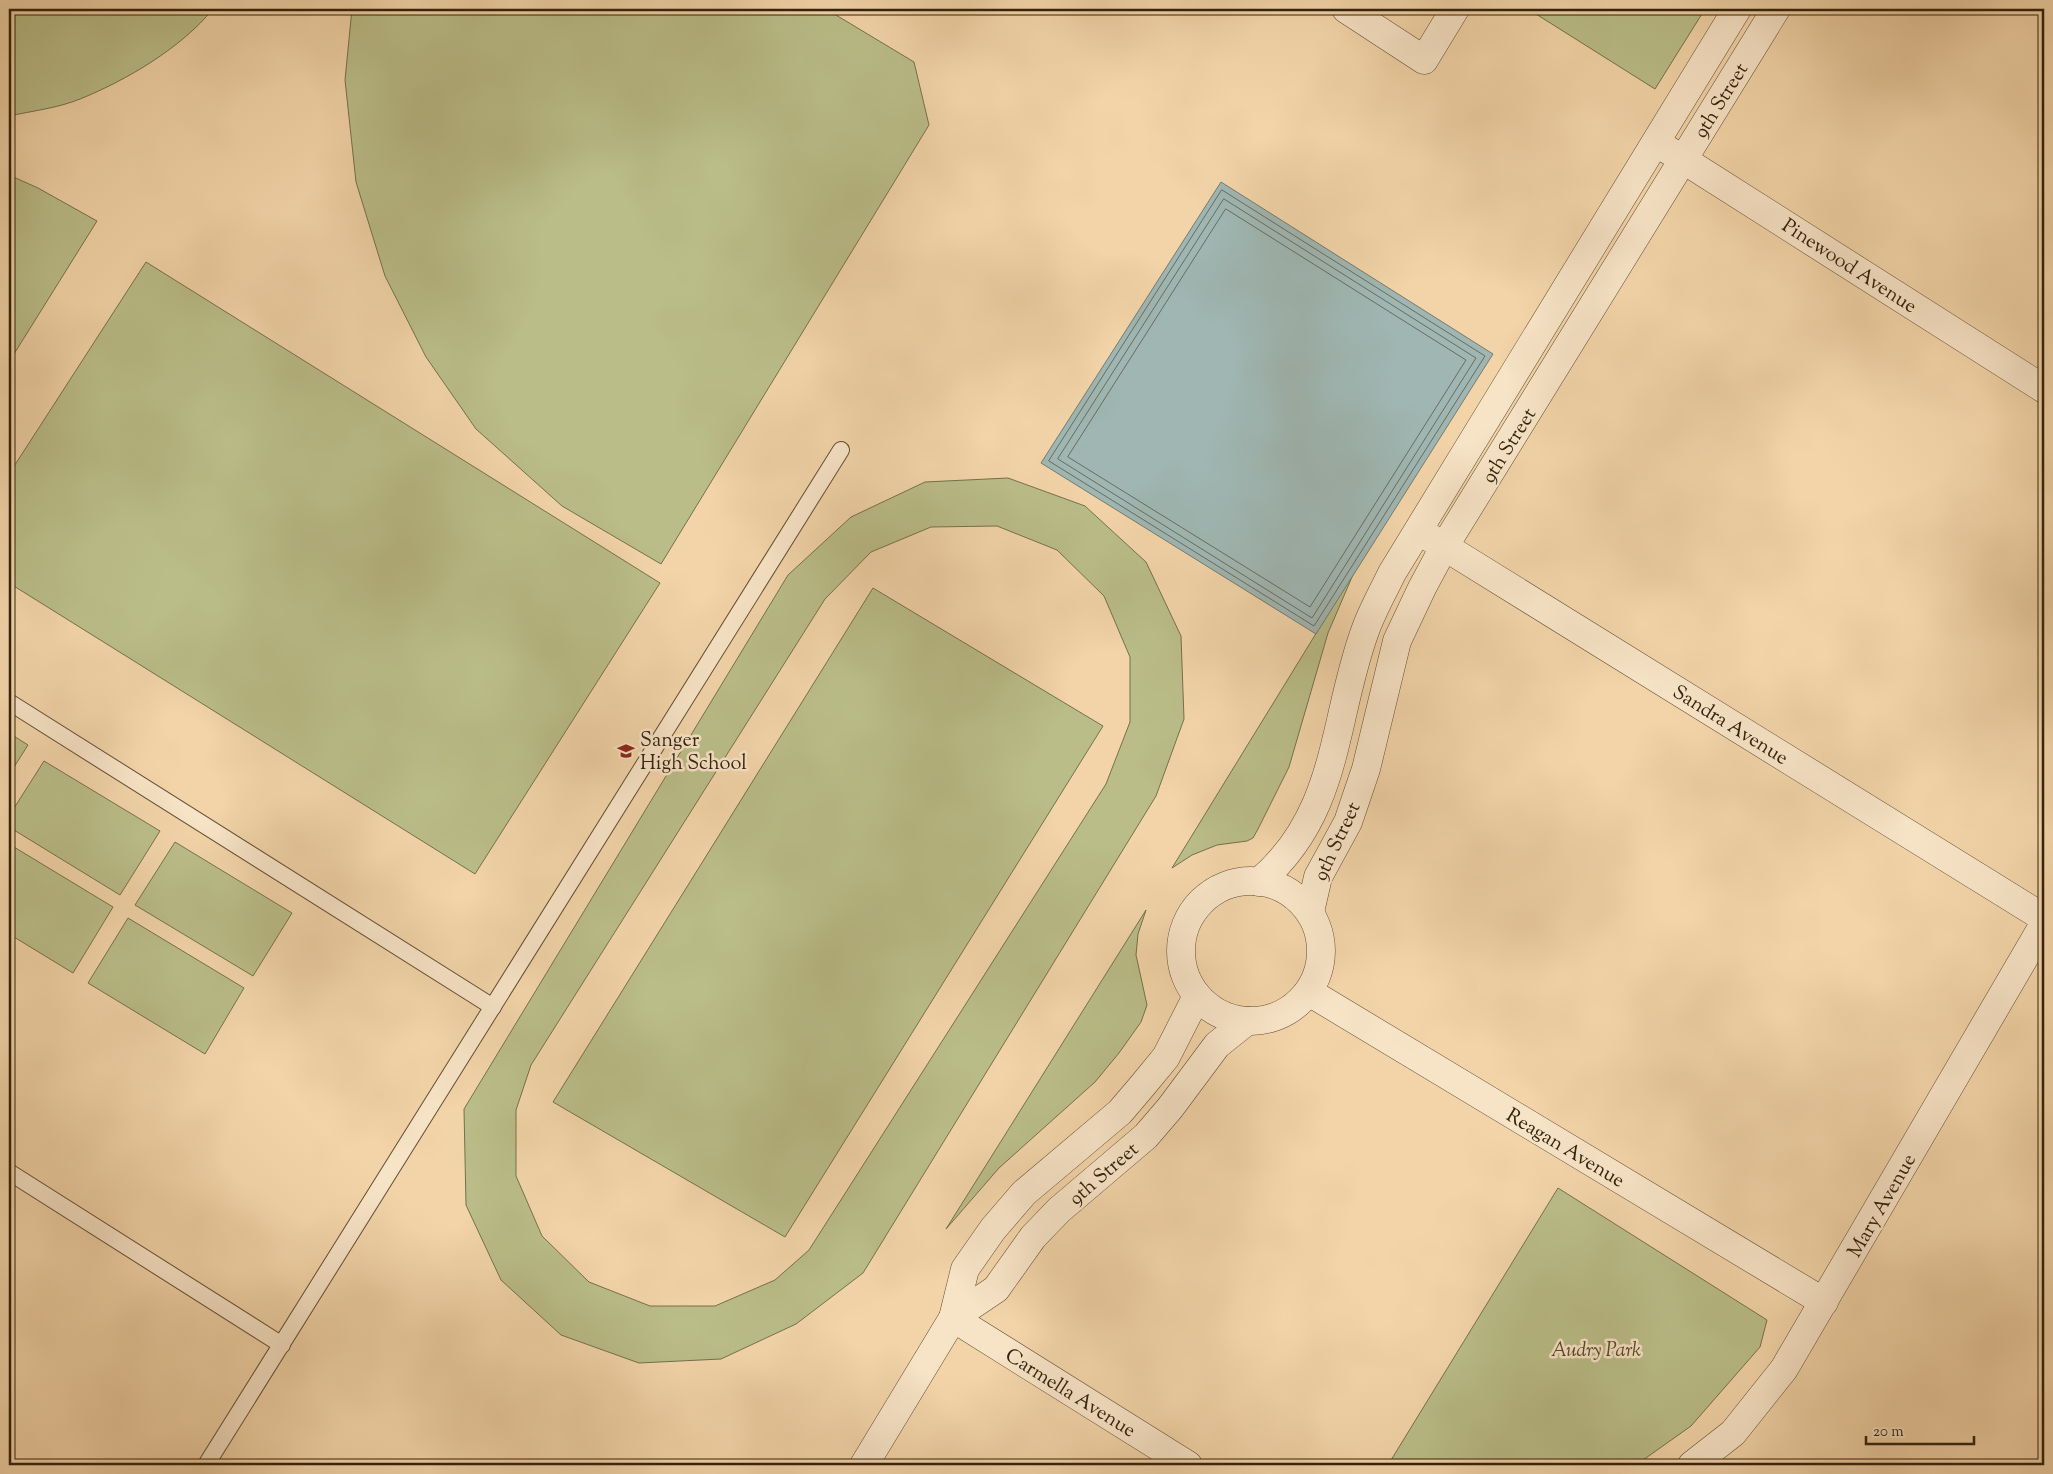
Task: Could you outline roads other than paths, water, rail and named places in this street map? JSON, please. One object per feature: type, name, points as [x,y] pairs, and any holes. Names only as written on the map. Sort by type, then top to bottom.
[{"type":"street","points":[[1346,9],[1424,60],[1455,9]]},
{"type":"street","name":"9th Street","points":[[1259,882],[1279,865],[1296,842],[1312,813],[1331,766],[1365,632],[1392,573],[1737,9]]},
{"type":"street","name":"9th Street","points":[[1310,912],[1318,877],[1348,822],[1366,769],[1397,641],[1422,588],[1444,547],[1776,9]]},
{"type":"street","name":"Pinewood Avenue","points":[[1655,142],[2044,389]]},
{"type":"street","name":"Sandra Avenue","points":[[1417,530],[2044,918]]},
{"type":"street","points":[[1246,881],[1259,882],[1288,891],[1300,900],[1310,912],[1320,938],[1321,957],[1317,976],[1308,992],[1296,1005],[1281,1014],[1264,1020],[1247,1021],[1229,1018],[1213,1010],[1197,996],[1186,977],[1181,956],[1183,934],[1192,914],[1206,897],[1225,886],[1246,881]]},
{"type":"street","name":"Mary Avenue","points":[[1692,1465],[1733,1433],[1784,1369],[2044,924]]},
{"type":"street","name":"Reagan Avenue","points":[[1308,992],[1824,1302]]},
{"type":"street","name":"9th Street","points":[[864,1465],[953,1318],[964,1269],[993,1229],[1024,1193],[1120,1112],[1166,1057],[1197,996]]},
{"type":"street","name":"9th Street","points":[[953,1318],[996,1289],[1033,1238],[1059,1210],[1146,1136],[1170,1108],[1217,1044],[1247,1021]]},
{"type":"street","name":"Carmella Avenue","points":[[953,1318],[1188,1465]]},
{"type":"lane","points":[[206,1465],[841,450]]},
{"type":"lane","points":[[9,702],[493,1007]]},
{"type":"lane","points":[[9,1172],[282,1345]]},
{"type":"water","points":[[1221,182],[1493,354],[1316,634],[1041,463]]},
{"type":"place","name":"Sanger High School","points":[[626,751]]},
{"type":"park label","name":"Audry Park","points":[[1596,1349]]}]
